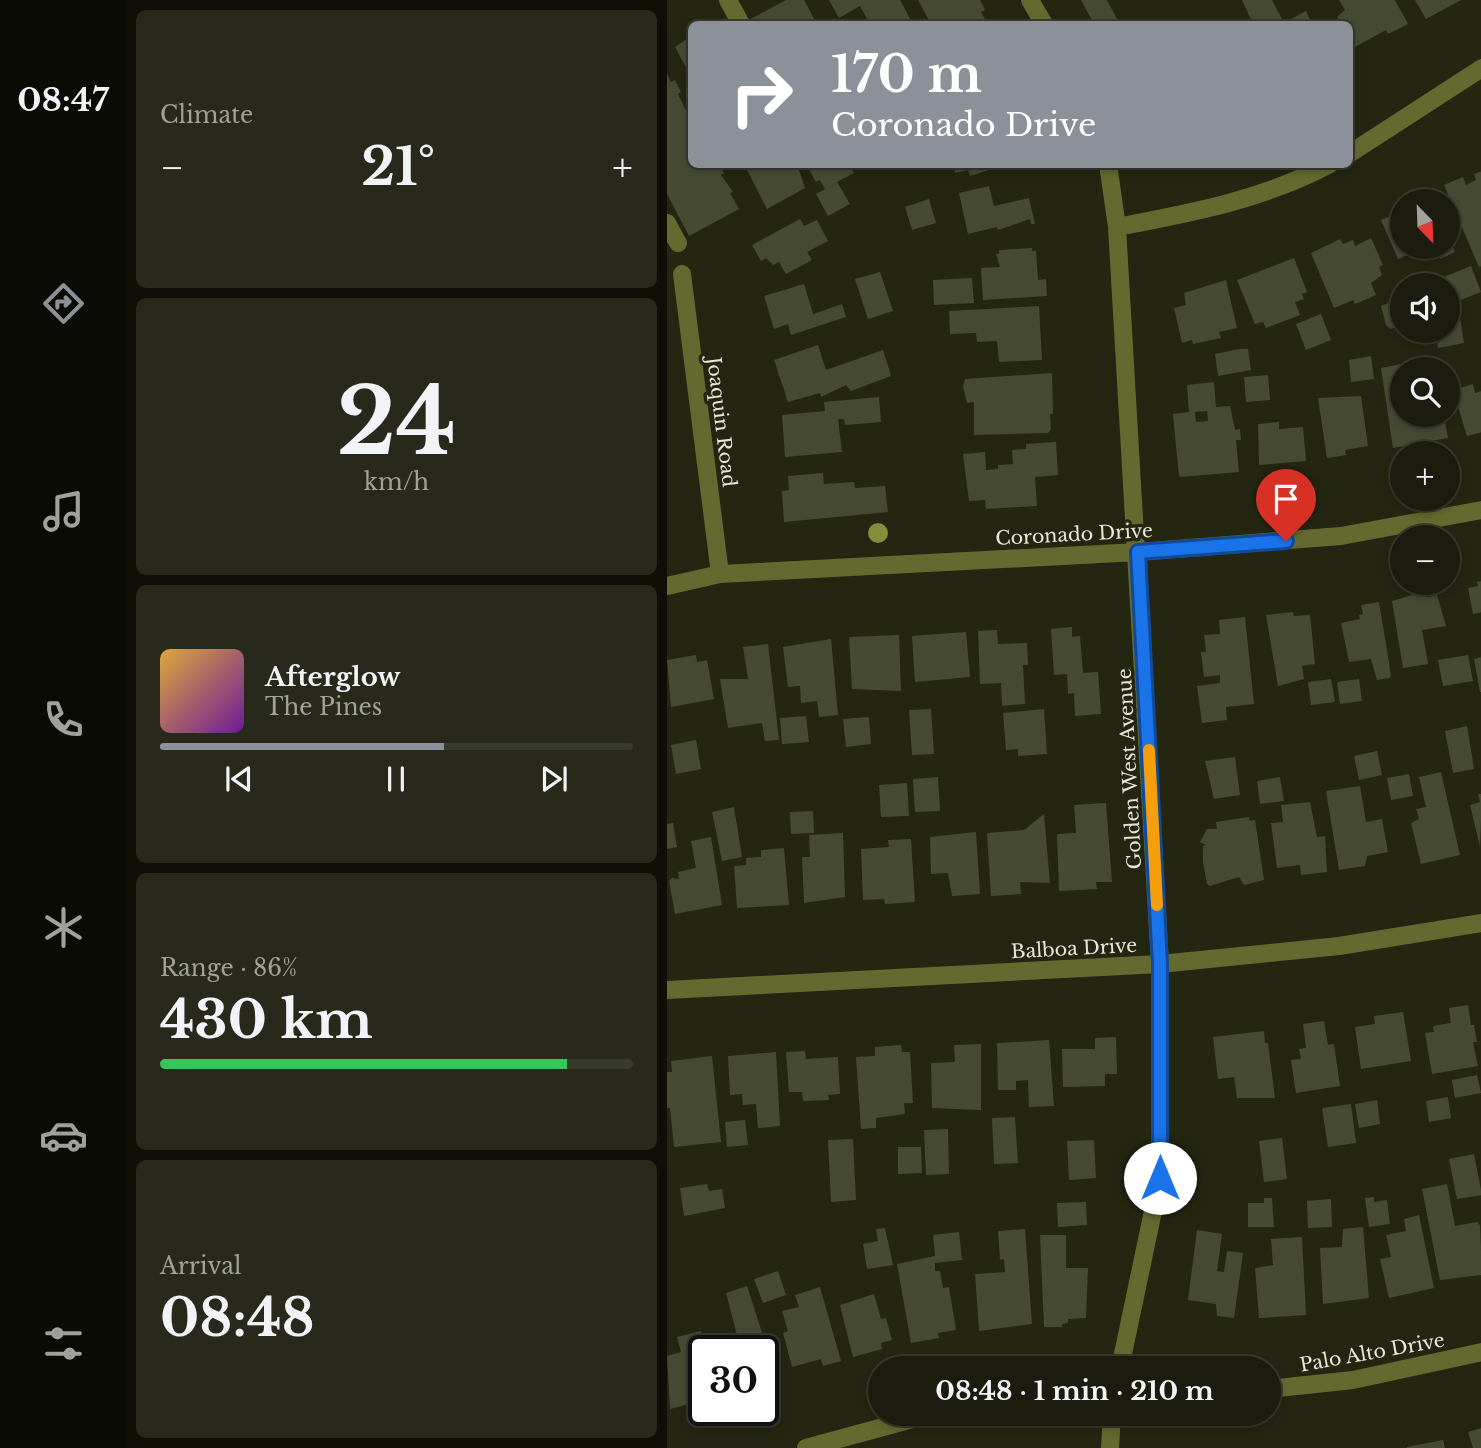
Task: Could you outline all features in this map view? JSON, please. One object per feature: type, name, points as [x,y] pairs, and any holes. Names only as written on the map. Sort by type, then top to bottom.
[{"type":"street","points":[[728,0],[739,21]]},
{"type":"street","points":[[1030,0],[1042,21]]},
{"type":"street","points":[[1353,151],[1481,68]]},
{"type":"street","name":"Golden West Avenue","points":[[1109,168],[1117,227],[1138,552],[1160,964],[1160,1178],[1123,1356]]},
{"type":"street","points":[[1117,227],[1223,206],[1268,193],[1321,168]]},
{"type":"street","points":[[667,223],[678,243]]},
{"type":"street","name":"Joaquin Road","points":[[682,274],[720,574]]},
{"type":"street","name":"Coronado Drive","points":[[667,586],[720,574],[1138,552],[1341,536],[1481,510]]},
{"type":"street","name":"Balboa Drive","points":[[667,990],[1160,964],[1339,946],[1481,923]]},
{"type":"street","name":"Palo Alto Drive","points":[[1281,1388],[1353,1381],[1481,1352]]},
{"type":"street","points":[[806,1448],[887,1426]]},
{"type":"street","points":[[1110,1448],[1112,1426]]},
{"type":"building","points":[[786,0],[804,0],[815,21],[747,21]]},
{"type":"building","points":[[829,0],[900,0],[911,21],[868,21],[860,6],[839,18]]},
{"type":"building","points":[[918,0],[980,0],[985,10],[981,12],[986,21],[929,21]]},
{"type":"building","points":[[1081,0],[1107,0],[1117,19],[1092,21]]},
{"type":"building","points":[[1242,0],[1272,0],[1283,21],[1252,21]]},
{"type":"building","points":[[1339,0],[1395,0],[1408,24],[1388,34],[1386,30],[1353,48],[1353,21],[1339,21],[1337,17],[1345,10]]},
{"type":"building","points":[[1415,0],[1461,0],[1426,19]]},
{"type":"building","points":[[1306,11],[1311,21],[1288,21]]},
{"type":"building","points":[[688,38],[688,71],[675,47]]},
{"type":"building","points":[[667,74],[671,82],[675,80],[681,92],[678,94],[688,114],[688,168],[721,168],[724,173],[721,175],[733,192],[730,193],[739,209],[689,236],[667,194]]},
{"type":"building","points":[[746,168],[798,168],[805,188],[767,209]]},
{"type":"building","points":[[808,168],[852,168],[854,173],[837,182],[850,204],[828,216],[816,194],[825,189],[820,180],[816,182]]},
{"type":"building","points":[[954,168],[995,168],[970,176],[968,170],[955,173]]},
{"type":"building","points":[[1482,171],[1482,266],[1479,267],[1460,222],[1460,189],[1446,189],[1444,185],[1463,177],[1466,185],[1476,180],[1474,174]]},
{"type":"building","points":[[989,186],[994,206],[1029,198],[1035,224],[1031,224],[1030,219],[998,230],[997,227],[968,234],[959,193]]},
{"type":"building","points":[[929,199],[936,223],[912,230],[905,207]]},
{"type":"building","points":[[1390,216],[1390,241],[1381,220]]},
{"type":"building","points":[[800,219],[804,226],[817,220],[828,241],[807,252],[812,260],[786,274],[779,262],[773,265],[766,258],[761,261],[752,245]]},
{"type":"building","points":[[1371,238],[1383,265],[1379,267],[1382,275],[1371,283],[1376,295],[1355,304],[1353,300],[1334,308],[1311,253],[1340,239],[1343,244],[1353,240],[1355,246]]},
{"type":"building","points":[[1032,248],[1032,251],[1036,251],[1038,280],[1046,279],[1047,296],[983,300],[981,268],[1000,267],[996,254],[999,254],[999,250]]},
{"type":"building","points":[[1294,258],[1307,292],[1302,294],[1304,299],[1295,302],[1300,315],[1266,328],[1263,322],[1255,324],[1237,280]]},
{"type":"building","points":[[1471,266],[1481,292],[1460,300],[1460,273],[1454,273]]},
{"type":"building","points":[[880,272],[893,311],[868,319],[855,279]]},
{"type":"building","points":[[972,278],[974,303],[934,305],[933,280]]},
{"type":"building","points":[[1226,280],[1237,328],[1219,332],[1221,338],[1193,344],[1192,340],[1182,343],[1174,308],[1186,305],[1184,293]]},
{"type":"building","points":[[804,284],[813,314],[842,304],[846,317],[791,335],[788,324],[774,329],[764,296]]},
{"type":"building","points":[[1390,302],[1390,328],[1386,325],[1381,306]]},
{"type":"building","points":[[1039,306],[1042,360],[999,362],[997,341],[977,342],[976,333],[950,334],[949,311]]},
{"type":"building","points":[[1321,314],[1331,340],[1306,350],[1296,324]]},
{"type":"building","points":[[1460,318],[1464,343],[1438,348],[1437,343],[1460,343]]},
{"type":"building","points":[[818,345],[826,370],[883,350],[891,376],[851,391],[846,385],[821,397],[820,393],[788,402],[774,360]]},
{"type":"building","points":[[1248,349],[1251,370],[1218,376],[1215,354]]},
{"type":"building","points":[[1371,356],[1374,379],[1351,382],[1349,360]]},
{"type":"building","points":[[1390,366],[1390,427],[1446,427],[1448,438],[1432,441],[1392,441],[1381,368]]},
{"type":"building","points":[[1052,373],[1053,414],[1050,414],[1051,429],[1048,433],[974,435],[974,402],[967,403],[963,387],[965,379]]},
{"type":"building","points":[[1268,375],[1270,400],[1246,402],[1244,377]]},
{"type":"building","points":[[1214,382],[1216,407],[1230,406],[1235,430],[1240,429],[1241,440],[1236,440],[1239,472],[1179,477],[1173,414],[1189,412],[1187,385]],"holes":[[[1207,411],[1208,421],[1196,422],[1195,412]]]},
{"type":"building","points":[[1473,384],[1475,393],[1482,391],[1482,432],[1467,436],[1460,413],[1460,388]]},
{"type":"building","points":[[1361,396],[1368,446],[1345,450],[1346,455],[1327,458],[1318,398]]},
{"type":"building","points":[[879,397],[881,422],[845,425],[844,419],[838,419],[842,452],[785,457],[782,415],[825,411],[824,402]]},
{"type":"building","points":[[1279,422],[1279,429],[1303,427],[1306,461],[1259,465],[1258,424]]},
{"type":"building","points":[[1056,442],[1058,475],[1035,477],[1037,506],[986,509],[985,500],[969,501],[963,454],[985,452],[986,470],[998,469],[998,465],[1013,464],[1012,450],[1026,449],[1026,444]]},
{"type":"building","points":[[823,473],[824,484],[854,482],[855,488],[885,486],[888,512],[784,522],[782,491],[789,490],[788,476]]},
{"type":"building","points":[[1482,581],[1482,612],[1473,614],[1468,588],[1478,586],[1477,582]]},
{"type":"building","points":[[1412,595],[1437,595],[1446,626],[1422,630],[1428,664],[1403,668],[1392,601]]},
{"type":"building","points":[[1379,602],[1391,675],[1390,678],[1377,680],[1371,659],[1349,662],[1341,623],[1360,619],[1359,615],[1363,614],[1361,605]]},
{"type":"building","points":[[1293,612],[1294,616],[1310,615],[1315,664],[1302,666],[1304,679],[1278,686],[1266,615]]},
{"type":"building","points":[[1245,617],[1254,704],[1226,707],[1227,720],[1202,723],[1197,686],[1220,683],[1220,675],[1204,677],[1201,652],[1206,652],[1204,635],[1220,634],[1219,620]]},
{"type":"building","points":[[1072,627],[1072,637],[1080,636],[1083,673],[1098,672],[1101,714],[1075,716],[1074,693],[1068,694],[1067,674],[1054,675],[1051,629]]},
{"type":"building","points":[[997,630],[998,644],[1027,643],[1028,665],[1023,665],[1025,704],[1002,706],[1001,683],[980,684],[978,631]]},
{"type":"building","points":[[966,632],[970,677],[915,682],[912,636]]},
{"type":"building","points":[[899,635],[901,691],[852,689],[849,637]]},
{"type":"building","points":[[831,639],[838,715],[819,717],[817,701],[801,703],[800,686],[788,687],[783,647]]},
{"type":"building","points":[[768,644],[779,740],[765,741],[762,723],[728,728],[720,679],[748,679],[743,647]]},
{"type":"building","points":[[696,655],[697,662],[707,660],[714,699],[671,707],[667,660]]},
{"type":"building","points":[[1468,655],[1473,681],[1443,686],[1438,660]]},
{"type":"building","points":[[1482,657],[1482,692],[1480,692],[1474,659]]},
{"type":"building","points":[[1331,679],[1335,702],[1311,705],[1308,682]]},
{"type":"building","points":[[1359,679],[1362,701],[1340,704],[1337,682]]},
{"type":"building","points":[[931,709],[934,754],[912,755],[909,710]]},
{"type":"building","points":[[1044,709],[1047,754],[1018,756],[1018,749],[1006,750],[1003,713]]},
{"type":"building","points":[[806,716],[809,742],[782,744],[780,718]]},
{"type":"building","points":[[869,717],[871,744],[846,747],[843,719]]},
{"type":"building","points":[[1467,726],[1474,769],[1453,773],[1445,731]]},
{"type":"building","points":[[696,740],[701,769],[676,774],[671,745]]},
{"type":"building","points":[[1377,751],[1382,775],[1359,780],[1354,756]]},
{"type":"building","points":[[1235,757],[1240,795],[1214,799],[1205,761]]},
{"type":"building","points":[[1441,772],[1460,855],[1421,864],[1411,823],[1419,819],[1416,809],[1426,807],[1419,777]]},
{"type":"building","points":[[1409,774],[1413,796],[1391,800],[1387,778]]},
{"type":"building","points":[[938,777],[940,811],[915,812],[913,779]]},
{"type":"building","points":[[1280,777],[1284,801],[1260,804],[1257,781]]},
{"type":"building","points":[[907,783],[909,816],[881,817],[879,785]]},
{"type":"building","points":[[1360,786],[1366,822],[1382,819],[1388,852],[1367,856],[1365,866],[1339,870],[1326,791]]},
{"type":"building","points":[[1478,794],[1482,794],[1480,847],[1470,805],[1480,802]]},
{"type":"building","points":[[1310,802],[1317,837],[1325,836],[1327,872],[1301,875],[1300,865],[1277,868],[1271,823],[1283,822],[1281,805]]},
{"type":"building","points":[[1106,803],[1112,882],[1096,882],[1097,889],[1059,891],[1057,834],[1076,833],[1074,805]]},
{"type":"building","points":[[734,807],[742,857],[722,861],[712,812]]},
{"type":"building","points":[[813,811],[814,833],[791,834],[790,812]]},
{"type":"building","points":[[1044,814],[1050,883],[1020,882],[1021,894],[991,896],[987,833],[1024,830]]},
{"type":"building","points":[[1249,817],[1249,821],[1255,820],[1264,880],[1244,885],[1239,877],[1210,886],[1207,884],[1203,862],[1203,846],[1206,845],[1200,842],[1207,829],[1217,829],[1216,822]]},
{"type":"building","points":[[673,823],[677,847],[667,849],[667,824]]},
{"type":"building","points":[[976,832],[980,894],[952,896],[948,873],[931,874],[930,837]]},
{"type":"building","points":[[843,833],[845,897],[804,903],[802,857],[810,857],[809,835]]},
{"type":"building","points":[[711,837],[722,905],[675,914],[669,881],[672,878],[679,879],[678,872],[696,868],[691,841]]},
{"type":"building","points":[[911,839],[915,902],[885,904],[884,899],[863,900],[861,849],[889,847],[888,840]]},
{"type":"building","points":[[784,848],[789,905],[737,908],[734,866],[746,865],[746,858],[761,857],[761,850]]},
{"type":"building","points":[[1468,1005],[1477,1042],[1473,1042],[1478,1066],[1432,1074],[1425,1033],[1434,1032],[1433,1026],[1451,1023],[1449,1008]]},
{"type":"building","points":[[1403,1012],[1411,1061],[1361,1069],[1355,1027],[1375,1024],[1374,1016]]},
{"type":"building","points":[[1324,1021],[1328,1045],[1334,1044],[1340,1086],[1296,1093],[1291,1060],[1301,1059],[1299,1049],[1306,1048],[1303,1024]]},
{"type":"building","points":[[1264,1031],[1275,1098],[1237,1098],[1234,1077],[1218,1079],[1213,1037]]},
{"type":"building","points":[[1116,1037],[1117,1074],[1105,1074],[1105,1086],[1063,1087],[1062,1049],[1095,1049],[1095,1038]]},
{"type":"building","points":[[1049,1040],[1054,1106],[1029,1107],[1028,1080],[1016,1081],[1016,1090],[998,1090],[997,1043]]},
{"type":"building","points":[[981,1044],[981,1110],[932,1108],[931,1063],[955,1062],[954,1045]]},
{"type":"building","points":[[901,1045],[902,1052],[910,1052],[913,1103],[904,1103],[905,1114],[876,1118],[876,1128],[861,1129],[856,1057],[875,1056],[875,1047]]},
{"type":"building","points":[[805,1051],[806,1059],[838,1057],[840,1094],[828,1095],[829,1100],[803,1101],[802,1092],[789,1092],[786,1052]]},
{"type":"building","points":[[776,1052],[780,1126],[758,1128],[756,1104],[743,1105],[742,1094],[730,1095],[728,1056]]},
{"type":"building","points":[[712,1056],[721,1142],[674,1147],[670,1108],[667,1108],[667,1072],[672,1072],[671,1061]]},
{"type":"building","points":[[1477,1075],[1481,1093],[1455,1098],[1452,1080]]},
{"type":"building","points":[[1448,1097],[1451,1118],[1429,1122],[1426,1101]]},
{"type":"building","points":[[1377,1100],[1380,1124],[1359,1128],[1355,1104]]},
{"type":"building","points":[[1351,1104],[1356,1143],[1328,1147],[1322,1108]]},
{"type":"building","points":[[1015,1117],[1018,1163],[994,1164],[992,1118]]},
{"type":"building","points":[[745,1120],[748,1145],[727,1147],[725,1122]]},
{"type":"building","points":[[948,1129],[949,1174],[926,1175],[924,1130]]},
{"type":"building","points":[[1282,1138],[1287,1179],[1264,1182],[1259,1141]]},
{"type":"building","points":[[853,1139],[856,1200],[831,1202],[828,1140]]},
{"type":"building","points":[[1094,1140],[1096,1178],[1069,1180],[1067,1141]]},
{"type":"building","points":[[898,1147],[921,1147],[922,1173],[898,1174]]},
{"type":"building","points":[[1474,1154],[1482,1195],[1457,1199],[1449,1159]]},
{"type":"building","points":[[707,1184],[709,1191],[722,1189],[725,1208],[684,1216],[680,1188]]},
{"type":"building","points":[[1447,1184],[1455,1226],[1477,1222],[1480,1225],[1482,1275],[1440,1280],[1422,1189]]},
{"type":"building","points":[[1374,1197],[1374,1202],[1387,1200],[1390,1224],[1369,1227],[1365,1198]]},
{"type":"building","points":[[1264,1198],[1272,1198],[1274,1227],[1248,1227],[1248,1203],[1264,1203]]},
{"type":"building","points":[[1331,1199],[1332,1227],[1308,1228],[1307,1201]]},
{"type":"building","points":[[1086,1202],[1087,1225],[1058,1227],[1057,1203]]},
{"type":"building","points":[[1419,1215],[1434,1288],[1389,1298],[1380,1259],[1391,1257],[1386,1235],[1406,1231],[1404,1219]]},
{"type":"building","points":[[1363,1227],[1369,1298],[1323,1304],[1320,1248],[1342,1247],[1343,1229]]},
{"type":"building","points":[[885,1228],[893,1265],[867,1269],[863,1244],[878,1241],[876,1229]]},
{"type":"building","points":[[1025,1229],[1032,1324],[979,1331],[975,1274],[1005,1272],[1004,1259],[1000,1260],[998,1231]]},
{"type":"building","points":[[1197,1230],[1222,1234],[1217,1271],[1224,1272],[1227,1251],[1243,1253],[1234,1318],[1217,1316],[1216,1304],[1188,1300]]},
{"type":"building","points":[[959,1232],[962,1260],[935,1263],[935,1271],[940,1271],[943,1288],[949,1287],[956,1330],[938,1333],[939,1338],[911,1343],[897,1264],[935,1256],[933,1235]]},
{"type":"building","points":[[1040,1235],[1066,1235],[1066,1268],[1088,1268],[1086,1318],[1068,1319],[1068,1323],[1062,1324],[1062,1327],[1044,1327]]},
{"type":"building","points":[[1302,1237],[1306,1315],[1259,1318],[1255,1268],[1273,1265],[1271,1239]]},
{"type":"building","points":[[778,1271],[786,1295],[763,1303],[754,1279]]},
{"type":"building","points":[[747,1286],[763,1335],[737,1335],[726,1293]]},
{"type":"building","points":[[820,1287],[841,1361],[823,1366],[821,1359],[792,1367],[783,1333],[788,1331],[782,1311],[799,1307],[795,1295]]},
{"type":"building","points":[[874,1294],[881,1319],[886,1318],[892,1340],[881,1343],[882,1349],[853,1357],[840,1305]]},
{"type":"building","points":[[701,1331],[702,1335],[688,1335],[688,1404],[670,1409],[667,1356],[681,1352],[677,1337]]},
{"type":"building","points":[[1482,1428],[1482,1448],[1473,1448],[1468,1432]]},
{"type":"building","points":[[1443,1440],[1445,1448],[1407,1448],[1407,1447]]},
{"type":"slow traffic","points":[[1149,750],[1157,905]]},
{"type":"route","points":[[1160,1178],[1160,964],[1138,552],[1286,541]]}]
